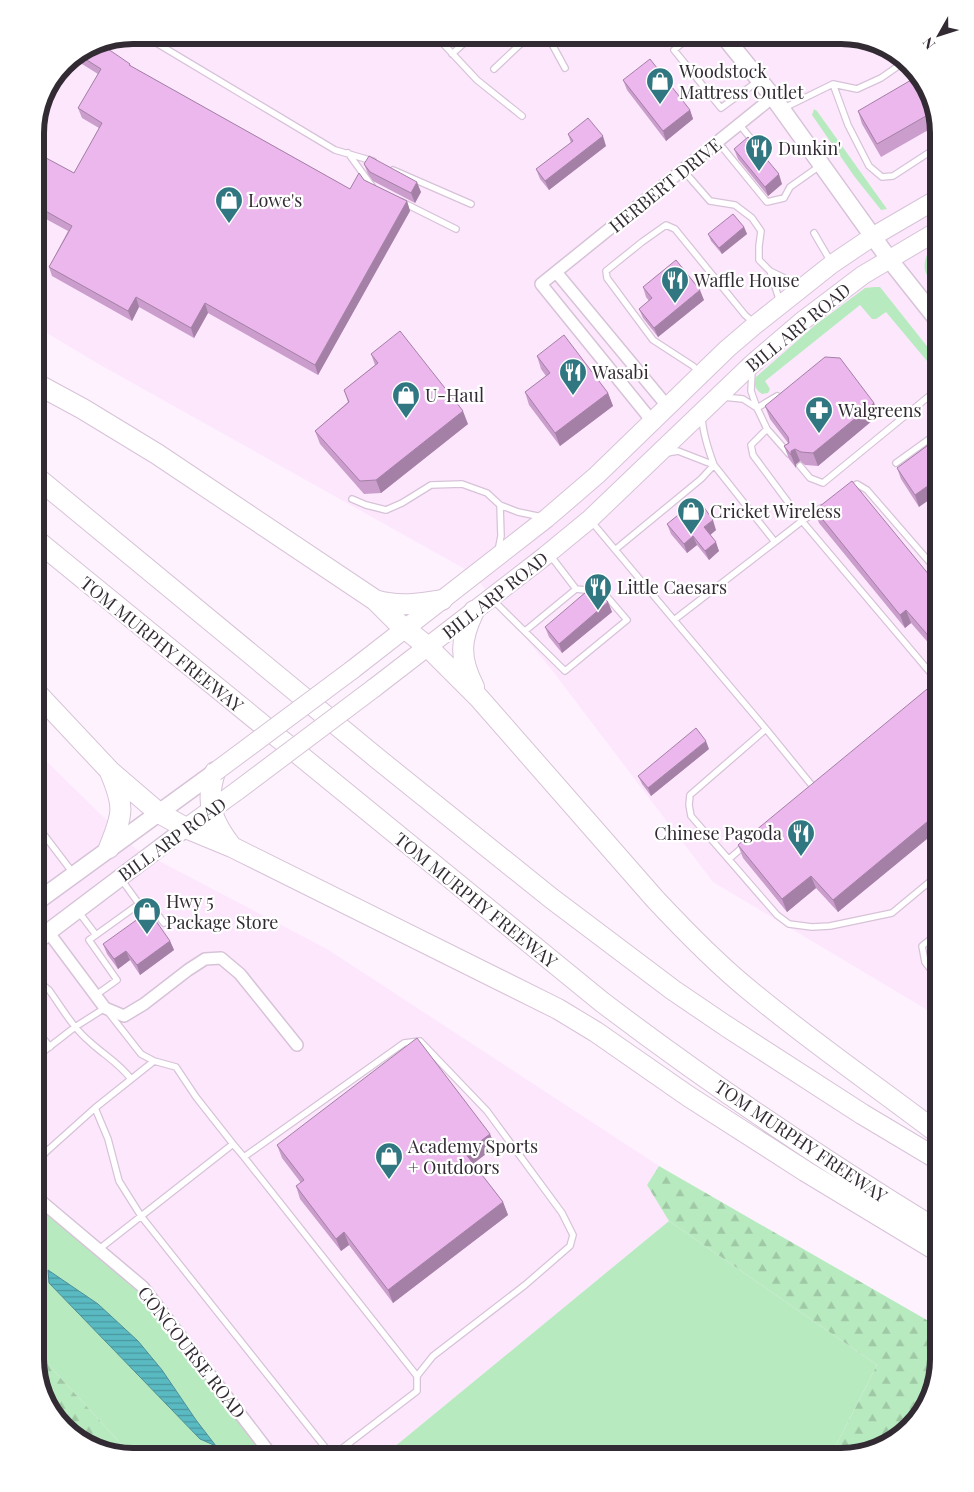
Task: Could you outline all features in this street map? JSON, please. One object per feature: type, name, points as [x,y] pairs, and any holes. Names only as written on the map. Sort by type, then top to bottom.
[{"type":"highway","points":[[44,388],[84,409],[157,454],[375,600],[405,629],[428,646],[479,698],[655,899],[712,957],[746,988],[786,1020],[930,1127]]},
{"type":"highway","points":[[44,483],[378,760],[550,898],[673,990],[726,1026],[862,1114],[930,1155]]},
{"type":"highway","name":"TOM MURPHY FREEWAY","points":[[44,546],[632,1025],[723,1091],[930,1225]]},
{"type":"highway","points":[[375,600],[398,605],[412,605],[442,600]]},
{"type":"highway","points":[[474,611],[463,640],[462,653],[468,675],[479,698]]},
{"type":"highway","points":[[44,700],[110,770],[158,813],[186,828],[232,847],[558,1009],[596,1032],[688,1096],[796,1166],[930,1247]]},
{"type":"highway","points":[[109,848],[121,813],[119,794],[110,770]]},
{"type":"highway","points":[[215,772],[211,785],[210,799],[212,809],[219,829],[232,847]]},
{"type":"main road","points":[[737,44],[759,80],[872,237],[930,311]]},
{"type":"main road","name":"BILL ARP ROAD","points":[[44,896],[352,670],[546,518],[597,475],[727,349],[832,264],[872,237],[930,203]]},
{"type":"main road","name":"BILL ARP ROAD","points":[[44,936],[374,688],[548,553],[590,519],[752,364],[863,275],[930,235]]},
{"type":"street","name":"HERBERT DRIVE","points":[[652,421],[541,284],[739,124],[777,103]]},
{"type":"street","points":[[556,272],[668,407]]},
{"type":"street","points":[[44,940],[96,995],[105,1008],[124,1016],[144,1004],[205,959],[221,958],[240,974],[297,1044]]},
{"type":"street","name":"CONCOURSE ROAD","points":[[44,1204],[143,1287],[266,1448]]},
{"type":"lane","points":[[158,44],[335,150],[366,158],[381,165]]},
{"type":"lane","points":[[443,44],[477,80],[522,116]]},
{"type":"lane","points":[[452,54],[463,44]]},
{"type":"lane","points":[[494,69],[520,44]]},
{"type":"lane","points":[[552,44],[565,68]]},
{"type":"lane","points":[[681,44],[674,50],[721,108],[759,80]]},
{"type":"lane","points":[[777,103],[833,84],[857,89],[880,78],[899,65]]},
{"type":"lane","points":[[833,84],[848,125],[869,166],[882,177],[892,176],[930,152]]},
{"type":"lane","points":[[739,124],[752,140]]},
{"type":"lane","points":[[718,142],[767,202],[784,198],[790,187],[821,165]]},
{"type":"lane","points":[[348,153],[370,185],[378,190]]},
{"type":"lane","points":[[389,168],[471,204]]},
{"type":"lane","points":[[683,170],[710,201],[736,205],[752,218],[762,231],[759,260],[770,271],[803,287]]},
{"type":"lane","points":[[396,198],[456,229]]},
{"type":"lane","points":[[784,198],[791,204]]},
{"type":"lane","points":[[701,374],[693,366],[653,340],[607,278],[606,271],[666,225],[675,230],[745,315],[756,325]]},
{"type":"lane","points":[[814,233],[832,264]]},
{"type":"lane","points":[[770,271],[781,305]]},
{"type":"lane","points":[[752,364],[751,391],[756,408],[767,429],[789,454]]},
{"type":"lane","points":[[800,466],[810,478],[823,483],[930,395]]},
{"type":"lane","points":[[756,408],[777,396]]},
{"type":"lane","points":[[716,398],[743,399],[756,408]]},
{"type":"lane","points":[[701,413],[702,428],[714,465],[774,542]]},
{"type":"lane","points":[[767,429],[751,445],[753,455],[802,521],[930,672]]},
{"type":"lane","points":[[896,463],[930,438]]},
{"type":"lane","points":[[658,455],[678,451],[714,465]]},
{"type":"lane","points":[[616,549],[702,479],[714,465]]},
{"type":"lane","points":[[352,499],[386,510],[402,503],[431,485],[462,484],[488,493],[500,505],[518,512],[546,518]]},
{"type":"lane","points":[[841,494],[857,484],[867,490],[930,562]]},
{"type":"lane","points":[[497,557],[501,536],[500,505]]},
{"type":"lane","points":[[674,620],[774,542],[826,505]]},
{"type":"lane","points":[[590,519],[814,788]]},
{"type":"lane","points":[[491,598],[565,671],[627,620],[603,592],[576,589],[548,553]]},
{"type":"lane","points":[[525,631],[576,589]]},
{"type":"lane","points":[[766,729],[690,795],[689,805],[691,816],[777,915],[790,924],[812,927],[830,926],[892,913],[930,881]]},
{"type":"lane","points":[[806,794],[820,782]]},
{"type":"lane","points":[[44,835],[74,874]]},
{"type":"lane","points":[[729,859],[750,841]]},
{"type":"lane","points":[[120,878],[139,904],[152,907],[164,923]]},
{"type":"lane","points":[[96,995],[117,980],[89,940],[139,904]]},
{"type":"lane","points":[[78,910],[96,935]]},
{"type":"lane","points":[[930,939],[922,946],[925,962],[930,968]]},
{"type":"lane","points":[[44,986],[89,1042],[118,1064],[131,1078]]},
{"type":"lane","points":[[44,1051],[105,1008],[141,1054],[154,1061],[176,1067],[232,1144],[417,1376],[417,1391],[342,1448]]},
{"type":"lane","points":[[44,1040],[50,1047]]},
{"type":"lane","points":[[244,1157],[404,1043],[420,1041],[487,1111],[562,1213],[573,1235],[570,1246],[525,1285],[433,1356],[417,1376]]},
{"type":"lane","points":[[44,1154],[95,1108],[154,1061]]},
{"type":"lane","points":[[95,1108],[108,1139],[120,1181],[141,1216],[325,1448]]},
{"type":"lane","points":[[98,1250],[232,1144]]},
{"type":"lane","points":[[44,1147],[47,1151]]},
{"type":"shaded area","points":[[127,44],[847,44],[876,50],[896,62],[912,78],[924,98],[930,132],[930,1012],[713,882],[551,669],[472,573],[95,362],[44,331],[44,127],[48,104],[62,78],[83,59],[98,50]]},
{"type":"shaded area","points":[[44,759],[136,849],[327,949],[659,1166],[647,1185],[669,1221],[393,1448],[265,1448],[44,1206]]},
{"type":"green space","points":[[814,109],[887,209],[881,210],[854,176],[812,115]]},
{"type":"green space","points":[[930,250],[930,279],[925,270]]},
{"type":"green space","points":[[880,287],[930,350],[930,365],[886,312],[876,319],[872,319],[860,305],[765,381],[770,389],[768,393],[762,394],[758,390],[755,385],[756,377],[814,326],[865,288]]},
{"type":"green space","points":[[659,1166],[930,1322],[930,1360],[927,1383],[924,1394],[912,1414],[896,1430],[876,1442],[853,1447],[835,1448],[877,1365],[669,1221],[647,1185]]},
{"type":"green space","points":[[44,1204],[143,1287],[266,1448],[125,1448],[44,1360]]},
{"type":"green space","points":[[669,1221],[877,1365],[835,1448],[393,1448]]},
{"type":"green space","points":[[44,1360],[125,1448],[104,1444],[93,1439],[78,1430],[62,1414],[50,1394]]},
{"type":"water","points":[[48,1270],[98,1304],[138,1341],[162,1370],[216,1446],[200,1439],[49,1283]]},
{"type":"building","name":"Lowe's","points":[[106,48],[129,65],[350,189],[359,173],[364,180],[407,201],[315,365],[205,303],[191,328],[136,297],[128,311],[49,267],[72,226],[44,210],[44,157],[74,173],[102,123],[78,108],[101,69],[84,58]]},
{"type":"building","name":"Woodstock Mattress Outlet","points":[[650,59],[690,110],[663,131],[623,80]]},
{"type":"building","points":[[913,79],[924,98],[928,115],[877,144],[858,111]]},
{"type":"building","points":[[588,118],[603,136],[545,181],[536,169],[573,141],[568,134]]},
{"type":"building","name":"Dunkin'","points":[[748,137],[779,174],[765,187],[734,149]]},
{"type":"building","points":[[369,156],[417,182],[411,193],[370,172],[364,164]]},
{"type":"building","points":[[733,214],[744,227],[719,248],[708,234]]},
{"type":"building","name":"Waffle House","points":[[676,260],[700,290],[654,328],[639,309],[652,298],[643,287]]},
{"type":"building","name":"U-Haul","points":[[400,331],[463,411],[376,480],[360,481],[315,431],[349,402],[344,390],[378,363],[371,354]]},
{"type":"building","name":"Wasabi","points":[[564,335],[608,393],[555,433],[525,392],[550,373],[537,356]]},
{"type":"building","name":"Walgreens","points":[[825,357],[840,358],[874,403],[813,453],[801,452],[795,449],[791,451],[791,455],[784,446],[789,443],[788,437],[765,406]]},
{"type":"building","points":[[930,444],[930,484],[915,495],[897,468]]},
{"type":"building","points":[[852,481],[930,576],[930,638],[906,610],[900,615],[815,510]]},
{"type":"building","name":"Cricket Wireless","points":[[698,499],[713,520],[704,527],[716,542],[705,551],[693,536],[684,544],[667,524]]},
{"type":"building","points":[[593,586],[608,602],[559,644],[545,627]]},
{"type":"building","points":[[930,687],[930,819],[833,900],[811,876],[782,899],[738,845]]},
{"type":"building","points":[[696,728],[706,741],[648,788],[638,776]]},
{"type":"building","name":"Hwy 5 Package Store","points":[[149,911],[170,941],[137,965],[126,951],[114,959],[103,944]]},
{"type":"building","name":"Academy Sports + Outdoors","points":[[417,1038],[490,1134],[465,1153],[503,1202],[388,1290],[344,1232],[336,1239],[296,1186],[304,1180],[277,1145]]},
{"type":"place","name":"Woodstock Mattress Outlet","points":[[660,105]]},
{"type":"place","name":"Dunkin'","points":[[759,172]]},
{"type":"place","name":"Lowe's","points":[[229,224]]},
{"type":"place","name":"Waffle House","points":[[675,304]]},
{"type":"place","name":"Wasabi","points":[[573,396]]},
{"type":"place","name":"U-Haul","points":[[406,419]]},
{"type":"place","name":"Walgreens","points":[[819,434]]},
{"type":"place","name":"Cricket Wireless","points":[[691,535]]},
{"type":"place","name":"Little Caesars","points":[[598,611]]},
{"type":"place","name":"Chinese Pagoda","points":[[801,857]]},
{"type":"place","name":"Hwy 5 Package Store","points":[[147,935]]},
{"type":"place","name":"Academy Sports + Outdoors","points":[[389,1180]]}]
